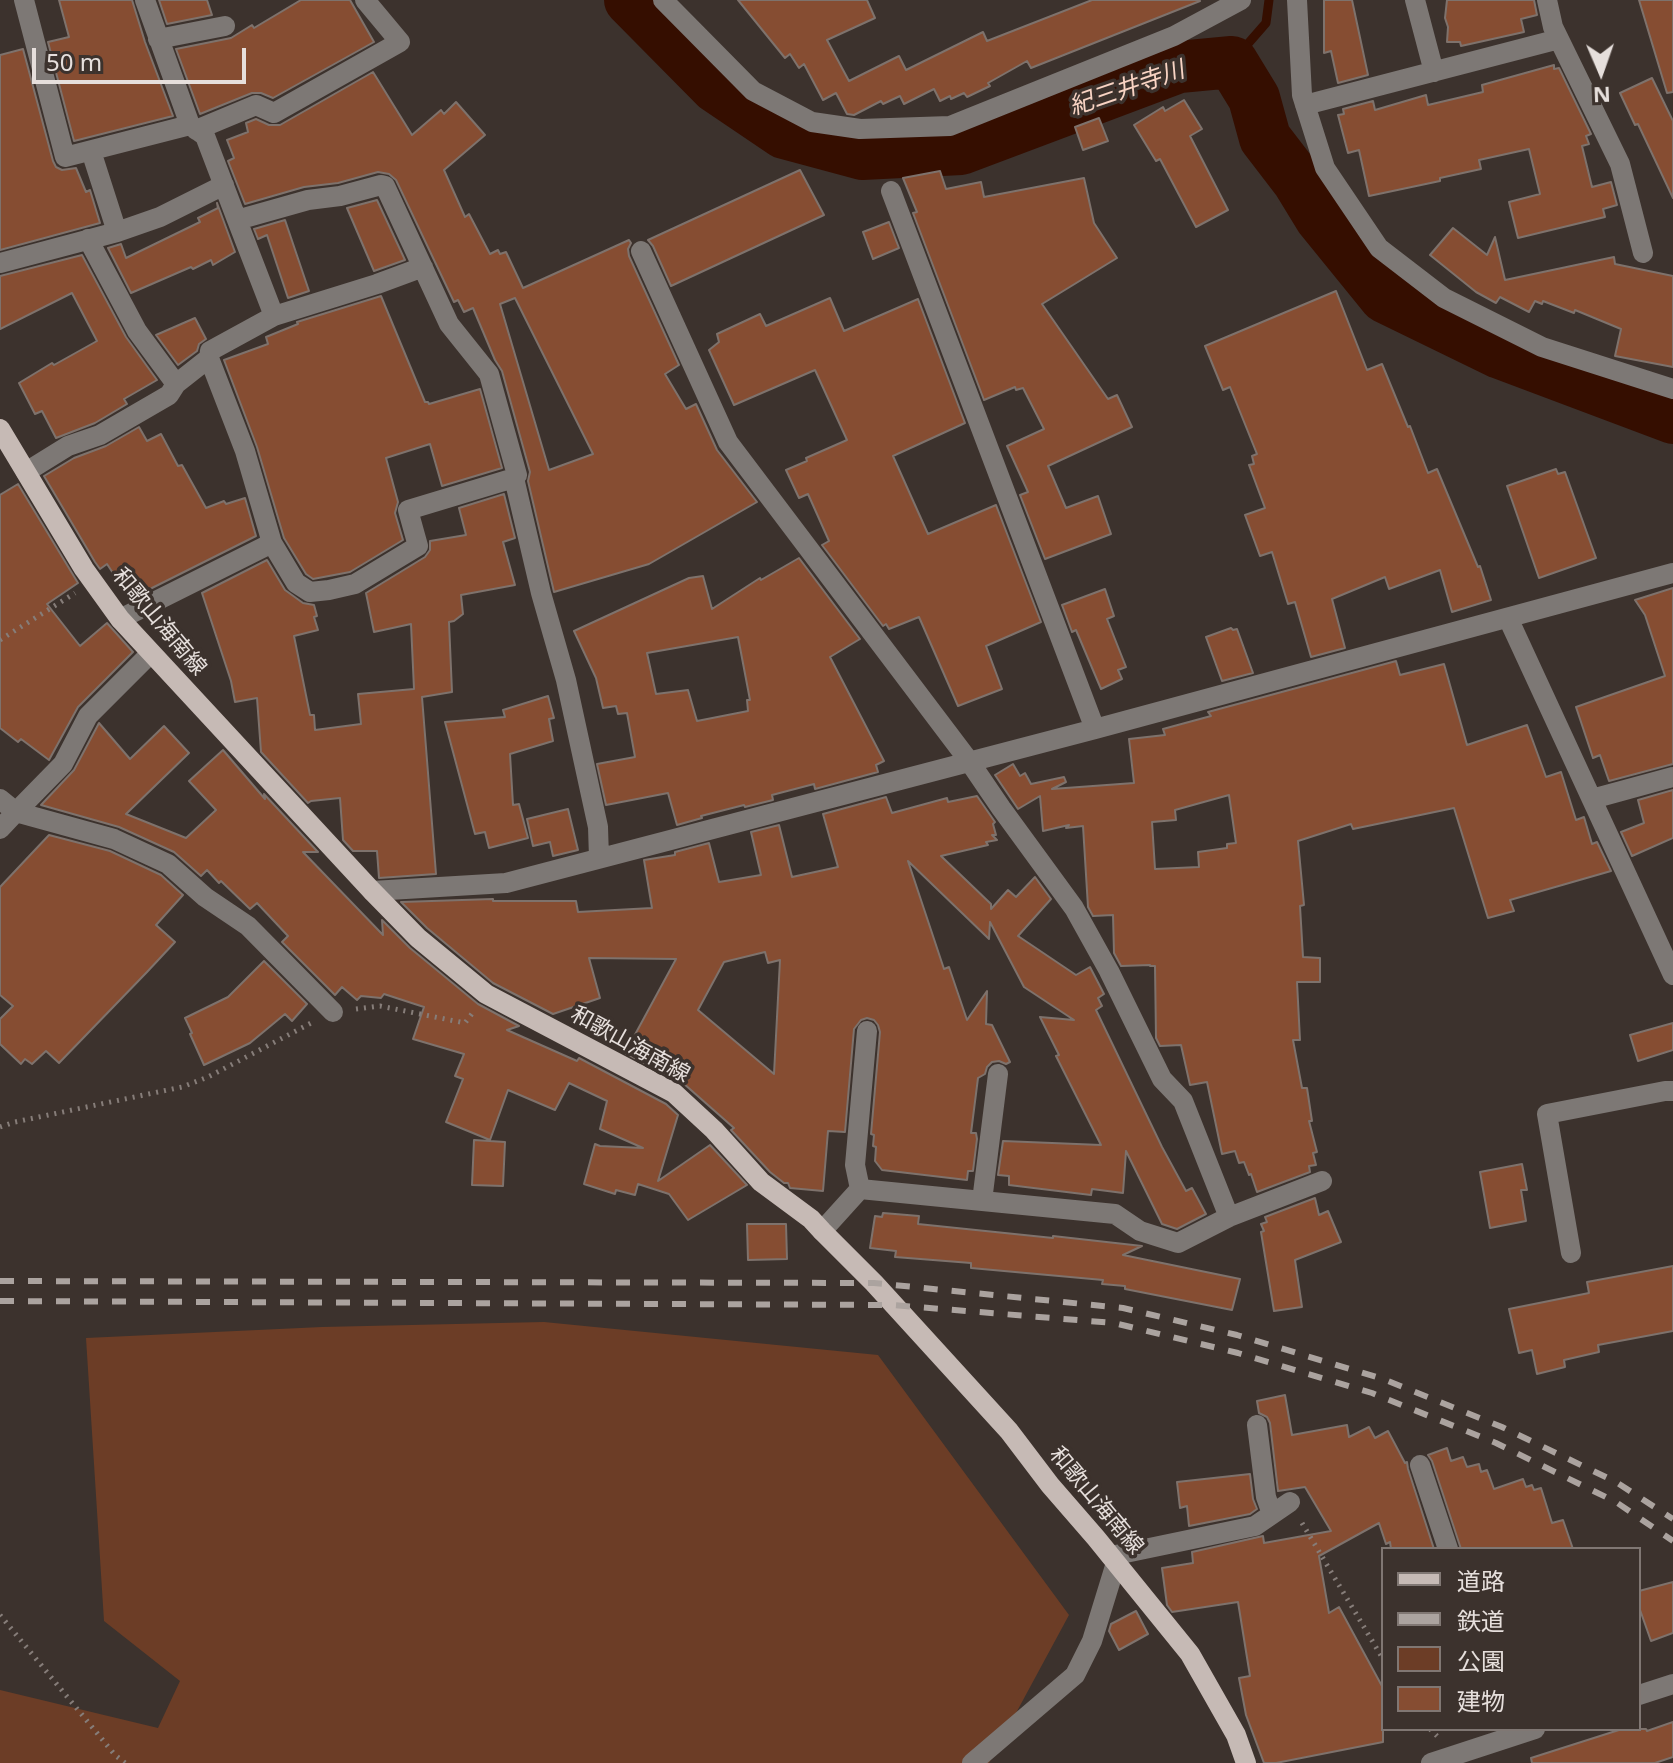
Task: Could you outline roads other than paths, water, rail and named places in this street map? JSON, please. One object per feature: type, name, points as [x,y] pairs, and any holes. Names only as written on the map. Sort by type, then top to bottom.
[{"type":"main road","name":"和歌山海南線","points":[[0,429],[93,581],[120,619],[418,938],[486,994],[674,1093],[714,1130],[761,1182],[811,1219],[874,1283],[1009,1431],[1190,1654],[1236,1735],[1246,1763]]},
{"type":"street","points":[[24,0],[65,157],[193,128],[256,105],[274,113],[400,42],[365,0]]},
{"type":"street","points":[[145,0],[193,128],[205,136],[274,316]]},
{"type":"street","points":[[663,0],[753,91],[812,122],[860,129],[950,126],[1174,36],[1210,8],[1241,0]]},
{"type":"street","points":[[1297,0],[1302,95],[1325,168],[1379,248],[1444,298],[1542,347],[1673,389]]},
{"type":"street","points":[[1415,0],[1434,72]]},
{"type":"street","points":[[1547,0],[1553,27],[1620,164],[1643,253]]},
{"type":"street","points":[[158,39],[225,26]]},
{"type":"street","points":[[1305,105],[1559,39]]},
{"type":"street","points":[[91,151],[117,232]]},
{"type":"street","points":[[0,263],[117,232],[160,217],[224,185]]},
{"type":"street","points":[[237,220],[308,200],[385,186],[449,324],[489,374],[517,475],[514,478],[541,593],[566,680],[598,827],[599,858]]},
{"type":"street","points":[[891,191],[1095,729]]},
{"type":"street","points":[[88,239],[137,331],[176,384]]},
{"type":"street","points":[[641,251],[728,442],[969,761],[1074,908],[1162,1079],[1183,1101],[1229,1217]]},
{"type":"street","points":[[423,267],[274,316],[210,351],[209,358],[245,451],[272,543],[296,583],[310,592],[355,584],[418,546],[408,510],[514,478]]},
{"type":"street","points":[[26,472],[68,446],[100,435],[169,395],[176,384],[209,358]]},
{"type":"street","points":[[120,619],[272,543]]},
{"type":"street","points":[[372,891],[506,883],[1673,573]]},
{"type":"street","points":[[1508,618],[1673,974]]},
{"type":"street","points":[[0,829],[8,805],[63,764],[88,716],[150,654]]},
{"type":"street","points":[[1592,799],[1673,777]]},
{"type":"street","points":[[8,805],[114,839],[168,864],[205,897],[248,926],[333,1012]]},
{"type":"street","points":[[860,1189],[855,1165],[867,1031]]},
{"type":"street","points":[[982,1201],[998,1074]]},
{"type":"street","points":[[1571,1253],[1547,1114],[1673,1091]]},
{"type":"street","points":[[860,1189],[1115,1214],[1140,1231],[1178,1243],[1229,1217],[1322,1181]]},
{"type":"street","points":[[822,1231],[860,1189]]},
{"type":"street","points":[[1257,1425],[1266,1497],[1272,1514]]},
{"type":"street","points":[[1420,1465],[1447,1547]]},
{"type":"street","points":[[972,1763],[1075,1675],[1092,1641],[1114,1559],[1255,1526],[1290,1502]]},
{"type":"street","points":[[1641,1694],[1673,1684]]},
{"type":"street","points":[[1431,1763],[1508,1733]]},
{"type":"waterway","name":"紀三井寺川","points":[[630,0],[716,87],[784,133],[862,154],[961,149],[1179,67],[1232,62],[1254,98],[1265,138],[1298,181],[1320,217],[1385,297],[1500,353],[1673,418]]},
{"type":"waterway","points":[[1232,62],[1266,23],[1269,0]]},
{"type":"railway","points":[[0,1281],[874,1283],[1123,1308],[1237,1335],[1383,1379],[1502,1427],[1616,1482],[1673,1519]]},
{"type":"railway","points":[[0,1301],[892,1305],[1114,1323],[1238,1353],[1372,1393],[1496,1443],[1616,1502],[1673,1541]]}]
